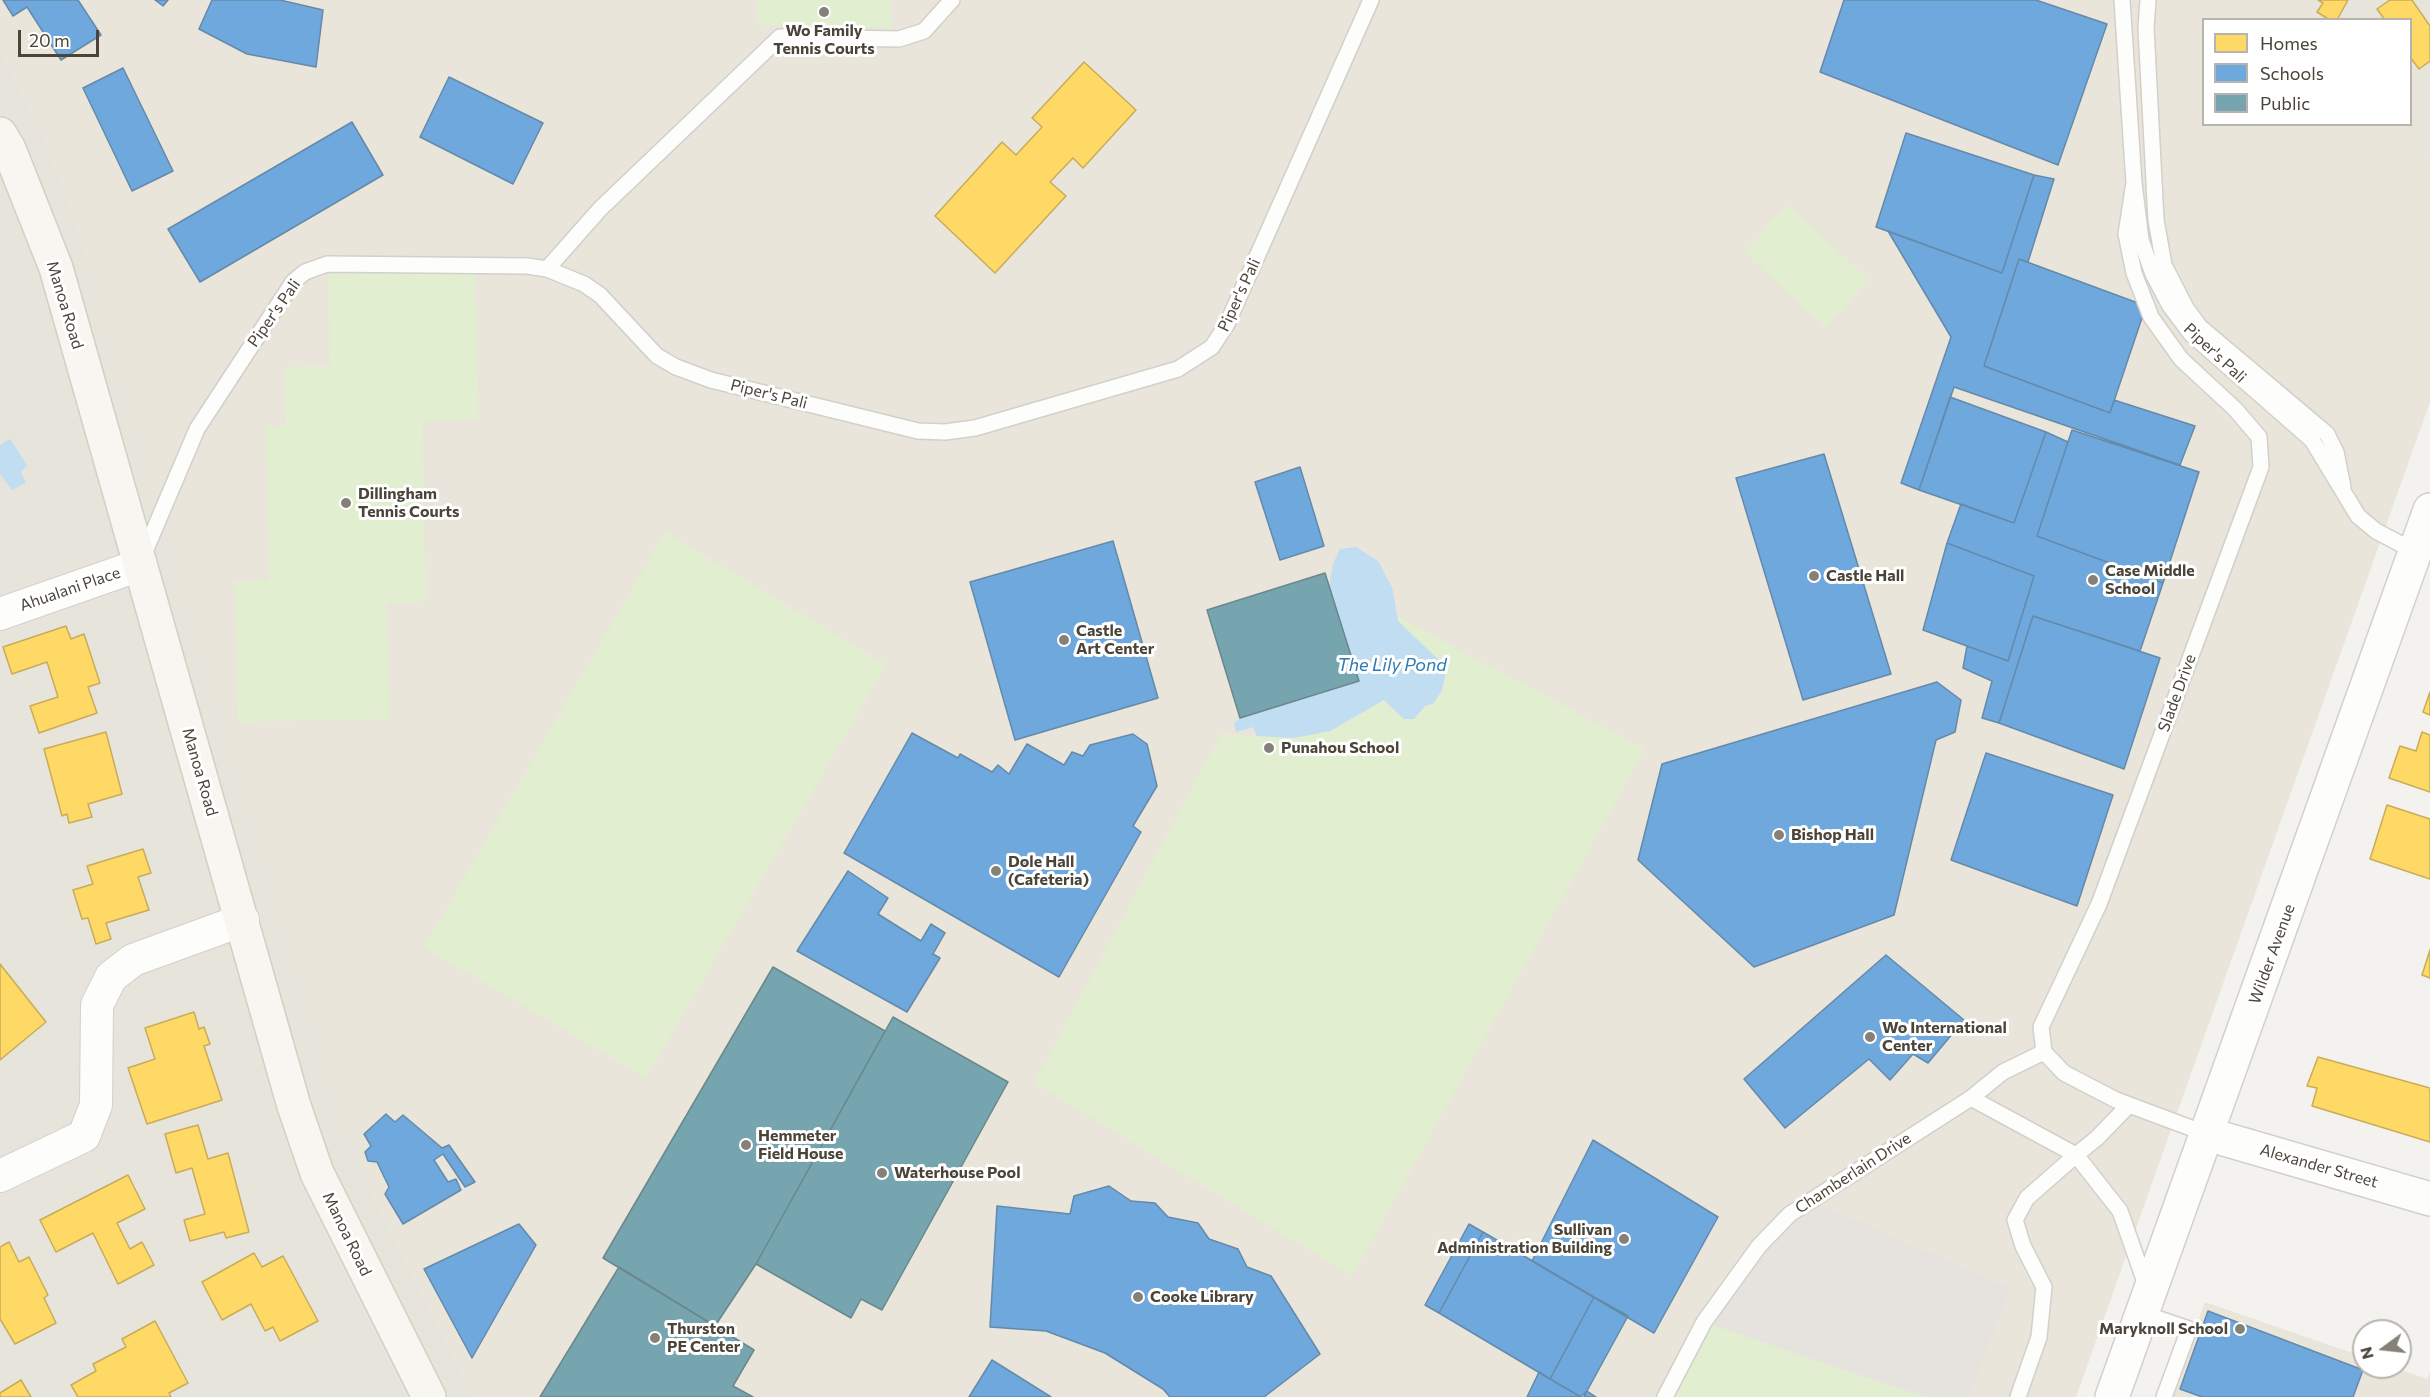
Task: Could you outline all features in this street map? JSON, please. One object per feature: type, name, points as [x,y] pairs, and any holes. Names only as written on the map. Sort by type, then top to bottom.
[{"type":"main road","name":"Manoa Road","points":[[0,134],[56,268],[294,1106],[317,1173],[429,1397]]},
{"type":"street","name":"Wilder Avenue","points":[[2112,1397],[2425,529]]},
{"type":"street","name":"Ahualani Place","points":[[0,614],[140,565]]},
{"type":"street","points":[[0,1176],[84,1136],[96,1105],[97,1005],[111,977],[133,960],[243,920]]},
{"type":"street","name":"Alexander Street","points":[[2208,1134],[2430,1199]]},
{"type":"lane","points":[[547,269],[600,209],[780,37],[899,39],[924,32],[945,11],[952,0]]},
{"type":"lane","name":"Piper's Pali","points":[[140,565],[197,429],[293,282],[305,272],[335,263],[527,266],[547,269],[584,284],[600,295],[648,348],[676,367],[716,381],[918,431],[945,432],[975,428],[1178,369],[1212,347],[1227,324],[1371,0]]},
{"type":"lane","name":"Piper's Pali","points":[[2122,0],[2134,183],[2141,240],[2153,274],[2170,306],[2191,334],[2312,440],[2346,498],[2367,524],[2425,529]]},
{"type":"lane","name":"Piper's Pali","points":[[2148,0],[2146,28],[2156,220],[2164,265],[2186,308],[2199,327],[2327,434],[2336,452],[2346,498]]},
{"type":"lane","name":"Slade Drive","points":[[2044,1052],[2042,1027],[2099,904],[2261,467],[2259,437],[2235,409],[2181,359],[2151,317],[2134,273],[2127,234],[2134,183]]},
{"type":"lane","points":[[2044,1052],[2064,1073],[2129,1105],[2208,1134]]},
{"type":"lane","name":"Chamberlain Drive","points":[[1665,1397],[1704,1322],[1759,1246],[1790,1214],[1971,1098],[2003,1072],[2044,1052]]},
{"type":"lane","points":[[1971,1098],[2076,1155],[2120,1211],[2145,1303],[2189,1329],[2164,1397]]},
{"type":"lane","points":[[2018,1397],[2039,1337],[2044,1287],[2024,1246],[2015,1220],[2027,1198],[2097,1138],[2129,1105]]},
{"type":"shaded area","name":"Punahou School","points":[[0,0],[2305,0],[2319,18],[2202,18],[2202,126],[2403,126],[2430,161],[2430,402],[2076,1397],[476,1397],[373,1197],[335,1095],[75,219],[41,127],[0,49]]},
{"type":"shaded area","points":[[2305,0],[2430,0],[2430,161],[2403,126],[2412,126],[2412,18],[2319,18]]},
{"type":"shaded area","points":[[0,49],[41,127],[75,219],[373,1197],[476,1397],[0,1397]]},
{"type":"shaded area","points":[[1810,1200],[2010,1288],[1969,1397],[1925,1397],[1704,1322],[1759,1246]]},
{"type":"shaded area","name":"Maryknoll School","points":[[2205,1302],[2352,1353],[2352,1379],[2412,1379],[2412,1374],[2427,1379],[2430,1372],[2430,1397],[2171,1397]]},
{"type":"green space","name":"Wo Family Tennis Courts","points":[[757,0],[891,0],[891,28],[757,25]]},
{"type":"green space","points":[[1787,204],[1869,280],[1826,328],[1744,252]]},
{"type":"green space","name":"Dillingham Tennis Courts","points":[[475,271],[479,420],[422,421],[426,601],[387,603],[390,719],[238,722],[235,581],[269,580],[266,426],[286,426],[284,367],[330,366],[328,274]]},
{"type":"green space","points":[[665,532],[886,665],[646,1078],[424,947]]},
{"type":"green space","points":[[1398,617],[1645,749],[1352,1276],[1034,1083],[1221,734],[1294,738],[1384,700],[1395,712],[1414,719],[1425,706]]},
{"type":"green space","points":[[1704,1322],[1925,1397],[1665,1397]]},
{"type":"water","points":[[10,439],[27,465],[21,472],[26,483],[12,490],[0,474],[0,445]]},
{"type":"water","name":"The Lily Pond","points":[[1356,547],[1378,561],[1392,587],[1398,621],[1447,668],[1442,690],[1433,704],[1425,706],[1414,719],[1404,719],[1384,700],[1330,731],[1294,738],[1257,736],[1253,727],[1236,732],[1234,723],[1240,718],[1329,587],[1333,564],[1340,549]]},
{"type":"building: Homes","points":[[2318,0],[2348,0],[2338,18],[2327,18],[2317,12],[2323,3]]},
{"type":"building: Homes","points":[[2390,0],[2412,0],[2430,26],[2430,61],[2419,69],[2412,60],[2412,18],[2384,18],[2377,9]]},
{"type":"building: Homes","points":[[1084,62],[1136,110],[1083,168],[1073,158],[1050,182],[1066,196],[995,273],[935,216],[1002,142],[1016,155],[1042,127],[1032,118]]},
{"type":"building: Homes","points":[[66,626],[71,639],[84,634],[100,683],[88,687],[97,713],[39,733],[30,706],[58,697],[47,662],[12,674],[3,647]]},
{"type":"building: Homes","points":[[2430,692],[2430,715],[2423,712]]},
{"type":"building: Homes","points":[[106,732],[122,794],[88,804],[92,817],[69,823],[67,814],[62,816],[44,749]]},
{"type":"building: Homes","points":[[2422,732],[2430,735],[2430,792],[2389,778],[2400,746],[2416,751]]},
{"type":"building: Homes","points":[[2387,805],[2430,819],[2430,879],[2370,859]]},
{"type":"building: Homes","points":[[143,849],[151,873],[138,877],[149,910],[106,923],[111,939],[96,944],[88,918],[82,919],[73,890],[93,884],[87,866]]},
{"type":"building: Homes","points":[[2430,950],[2430,978],[2422,975]]},
{"type":"building: Homes","points":[[0,964],[46,1022],[0,1060]]},
{"type":"building: Homes","points":[[194,1012],[199,1029],[204,1027],[210,1044],[204,1046],[222,1100],[147,1124],[128,1068],[155,1059],[145,1028]]},
{"type":"building: Homes","points":[[2318,1057],[2430,1088],[2430,1142],[2312,1106],[2317,1088],[2307,1086]]},
{"type":"building: Homes","points":[[198,1125],[208,1159],[228,1153],[249,1232],[226,1238],[224,1232],[190,1241],[184,1220],[205,1214],[192,1168],[176,1173],[165,1134]]},
{"type":"building: Homes","points":[[128,1175],[145,1209],[117,1223],[130,1249],[142,1242],[154,1265],[118,1284],[93,1233],[56,1252],[40,1220]]},
{"type":"building: Homes","points":[[9,1242],[19,1262],[29,1257],[48,1295],[44,1298],[56,1323],[15,1344],[0,1319],[0,1247]]},
{"type":"building: Homes","points":[[254,1253],[262,1267],[283,1256],[318,1321],[280,1341],[273,1327],[265,1331],[251,1304],[222,1320],[202,1282]]},
{"type":"building: Homes","points":[[155,1321],[188,1383],[169,1393],[171,1397],[78,1397],[71,1385],[96,1371],[93,1364],[126,1347],[122,1339]]},
{"type":"building: Homes","points":[[21,1380],[31,1397],[0,1397],[0,1393]]},
{"type":"building: Schools","points":[[3,0],[78,0],[101,35],[61,60],[27,7],[13,16]]},
{"type":"building: Schools","points":[[155,0],[168,0],[163,6]]},
{"type":"building: Schools","points":[[212,0],[280,0],[323,10],[316,67],[247,54],[199,29]]},
{"type":"building: Schools","points":[[1844,0],[2036,0],[2107,24],[2058,165],[1820,72]]},
{"type":"building: Schools","points":[[123,68],[173,171],[132,191],[83,88]]},
{"type":"building: Schools","points":[[449,77],[543,123],[513,184],[420,137]]},
{"type":"building: Schools","points":[[352,122],[383,175],[200,282],[168,229]]},
{"type":"building: Schools","points":[[1906,133],[2034,175],[2002,273],[1876,227]]},
{"type":"building: Schools","points":[[2034,175],[2054,179],[2028,262],[2019,259],[1984,366],[2110,413],[2114,400],[2195,426],[2180,465],[1954,387],[1919,490],[1901,483],[1951,337],[1888,231],[2002,273]]},
{"type":"building: Schools","points":[[2019,259],[2146,306],[2110,413],[1984,366]]},
{"type":"building: Schools","points":[[1950,397],[2046,432],[2014,523],[1919,490]]},
{"type":"building: Schools","points":[[2072,430],[2199,472],[2163,583],[2037,536]]},
{"type":"building: Schools","name":"Case Middle School","points":[[2046,432],[2068,442],[2037,536],[2163,583],[2140,651],[2033,616],[1999,723],[1982,718],[1992,681],[1963,668],[1967,646],[2008,661],[2034,576],[1947,543],[1961,504],[2014,523]]},
{"type":"building: Schools","name":"Castle Hall","points":[[1824,454],[1891,674],[1803,700],[1736,478]]},
{"type":"building: Schools","points":[[1300,467],[1324,546],[1280,560],[1255,482]]},
{"type":"building: Schools","name":"Castle Art Center","points":[[1113,541],[1158,698],[1015,740],[970,582]]},
{"type":"building: Schools","points":[[1947,543],[2034,576],[2008,661],[1923,630]]},
{"type":"building: Schools","points":[[2033,616],[2160,658],[2124,769],[1999,723]]},
{"type":"building: Schools","name":"Bishop Hall","points":[[1937,682],[1961,700],[1955,732],[1936,740],[1894,915],[1754,967],[1638,860],[1662,764]]},
{"type":"building: Schools","name":"Dole Hall (Cafeteria)","points":[[912,733],[958,758],[960,754],[992,772],[998,765],[1009,774],[1027,744],[1064,765],[1072,752],[1083,756],[1090,745],[1133,734],[1147,744],[1157,786],[1133,826],[1141,832],[1059,977],[844,853]]},
{"type":"building: Schools","points":[[1986,753],[2113,795],[2077,906],[1951,860]]},
{"type":"building: Schools","points":[[848,871],[888,898],[878,914],[921,941],[931,924],[945,933],[933,954],[940,958],[907,1012],[797,951]]},
{"type":"building: Schools","name":"Wo International Center","points":[[1886,955],[1964,1020],[1928,1063],[1913,1054],[1890,1080],[1869,1059],[1785,1128],[1744,1079]]},
{"type":"building: Schools","points":[[386,1114],[395,1122],[403,1115],[442,1148],[449,1145],[475,1182],[465,1187],[443,1154],[434,1160],[448,1182],[456,1179],[461,1190],[403,1224],[385,1194],[389,1187],[377,1162],[368,1161],[365,1152],[371,1146],[364,1134]]},
{"type":"building: Schools","name":"Sullivan Administration Building","points":[[1593,1140],[1718,1217],[1654,1333],[1532,1261]]},
{"type":"building: Schools","name":"Cooke Library","points":[[1109,1186],[1131,1201],[1155,1203],[1168,1217],[1198,1223],[1209,1239],[1238,1249],[1247,1267],[1271,1276],[1320,1354],[1264,1397],[1170,1397],[1163,1389],[1105,1353],[1046,1331],[990,1327],[997,1206],[1070,1214],[1074,1196]]},
{"type":"building: Schools","points":[[519,1224],[536,1245],[472,1358],[424,1269]]},
{"type":"building: Schools","points":[[1469,1224],[1483,1232],[1439,1313],[1425,1305]]},
{"type":"building: Schools","points":[[1483,1232],[1594,1297],[1550,1379],[1439,1313]]},
{"type":"building: Schools","points":[[1594,1297],[1628,1316],[1587,1391],[1581,1397],[1550,1379]]},
{"type":"building: Schools","name":"Maryknoll School","points":[[2208,1311],[2352,1366],[2352,1379],[2360,1379],[2353,1397],[2202,1397],[2180,1389]]},
{"type":"building: Schools","points":[[992,1360],[1051,1397],[969,1397]]},
{"type":"building: Schools","points":[[1539,1372],[1550,1379],[1581,1397],[1527,1397]]},
{"type":"building: Schools","points":[[1587,1391],[1596,1397],[1584,1397]]},
{"type":"building: Public","points":[[1325,573],[1359,681],[1240,718],[1207,610]]},
{"type":"building: Public","name":"Hemmeter Field House","points":[[773,967],[885,1031],[756,1264],[715,1326],[603,1258]]},
{"type":"building: Public","name":"Waterhouse Pool","points":[[893,1017],[1008,1082],[882,1310],[861,1299],[851,1318],[756,1264]]},
{"type":"building: Public","name":"Thurston PE Center","points":[[619,1267],[754,1350],[733,1386],[753,1397],[540,1397]]},
{"type":"place","name":"Wo Family Tennis Courts","points":[[824,12]]},
{"type":"place","name":"Dillingham Tennis Courts","points":[[346,503]]},
{"type":"place","name":"Castle Hall","points":[[1814,576]]},
{"type":"place","name":"Case Middle School","points":[[2093,580]]},
{"type":"place","name":"Castle Art Center","points":[[1064,640]]},
{"type":"place","name":"Punahou School","points":[[1269,748]]},
{"type":"place","name":"Bishop Hall","points":[[1779,835]]},
{"type":"place","name":"Dole Hall (Cafeteria)","points":[[996,871]]},
{"type":"place","name":"Wo International Center","points":[[1870,1037]]},
{"type":"place","name":"Hemmeter Field House","points":[[746,1145]]},
{"type":"place","name":"Waterhouse Pool","points":[[882,1173]]},
{"type":"place","name":"Sullivan Administration Building","points":[[1624,1239]]},
{"type":"place","name":"Cooke Library","points":[[1138,1297]]},
{"type":"place","name":"Maryknoll School","points":[[2240,1329]]},
{"type":"place","name":"Thurston PE Center","points":[[655,1338]]}]
